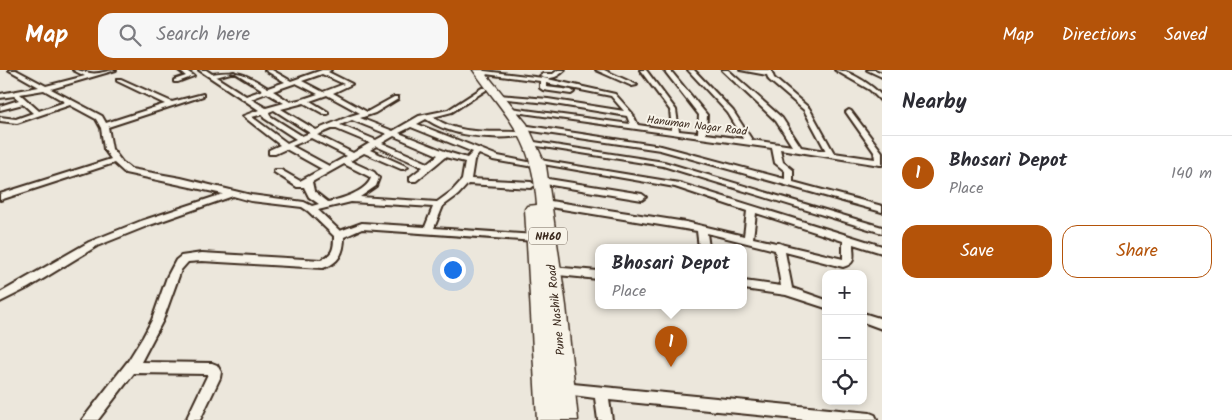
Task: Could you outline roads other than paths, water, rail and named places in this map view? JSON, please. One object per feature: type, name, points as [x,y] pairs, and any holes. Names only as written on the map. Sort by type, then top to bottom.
[{"type":"highway","name":"Pune Nashik Road","points":[[475,70],[498,98],[523,135],[533,162],[537,183],[544,203],[552,271],[556,388],[549,420]]},
{"type":"highway","name":"Pune Nashik Road","points":[[498,98],[523,135]]},
{"type":"highway","name":"Pune Nashik Road","points":[[537,183],[536,238],[556,388],[566,420]]},
{"type":"street","points":[[12,70],[99,118],[104,126],[108,149],[123,168],[134,173],[181,181],[232,194],[296,203],[311,209],[339,236],[339,248],[336,257],[323,264],[202,257],[185,259],[178,266],[154,327],[130,367],[89,420]]},
{"type":"street","points":[[76,70],[92,76]]},
{"type":"street","points":[[0,96],[46,88],[113,70]]},
{"type":"street","points":[[176,81],[190,76],[181,70]]},
{"type":"street","points":[[202,70],[266,112],[266,117],[302,139]]},
{"type":"street","points":[[212,76],[234,70],[289,104]]},
{"type":"street","points":[[268,70],[325,93],[366,114]]},
{"type":"street","points":[[303,70],[313,75]]},
{"type":"street","points":[[475,70],[540,80],[613,95],[630,114],[635,128]]},
{"type":"street","points":[[540,80],[546,75],[555,76],[562,70]]},
{"type":"street","points":[[599,70],[634,85]]},
{"type":"street","points":[[643,70],[675,114],[676,133]]},
{"type":"street","points":[[667,70],[703,115],[702,136]]},
{"type":"street","points":[[691,70],[731,112],[750,142]]},
{"type":"street","points":[[725,70],[737,70]]},
{"type":"street","points":[[725,70],[779,120],[798,149]]},
{"type":"street","points":[[744,70],[768,71],[777,84],[807,110],[831,154]]},
{"type":"street","points":[[838,70],[872,89],[882,91]]},
{"type":"street","points":[[246,98],[326,71],[349,84],[305,101],[247,116],[286,146],[328,169]]},
{"type":"street","points":[[872,71],[882,74]]},
{"type":"street","points":[[118,80],[172,105]]},
{"type":"street","points":[[540,80],[543,88],[609,99]]},
{"type":"street","points":[[872,89],[882,100]]},
{"type":"street","points":[[16,94],[35,111]]},
{"type":"street","points":[[104,126],[201,95]]},
{"type":"street","points":[[272,152],[352,117],[366,114],[396,98]]},
{"type":"street","points":[[278,172],[300,185],[411,124],[428,117],[498,98],[556,100],[568,106],[630,114]]},
{"type":"street","name":"Hanuman Nagar Road","points":[[498,98],[635,128],[750,142],[881,163]]},
{"type":"street","points":[[0,108],[24,101]]},
{"type":"street","points":[[305,101],[326,113]]},
{"type":"street","points":[[0,119],[71,102]]},
{"type":"street","points":[[275,108],[313,134],[352,155]]},
{"type":"street","points":[[849,112],[878,152],[881,163]]},
{"type":"street","points":[[352,117],[444,154],[461,157],[469,161]]},
{"type":"street","points":[[428,117],[435,123],[452,130],[661,148],[882,209]]},
{"type":"street","points":[[411,124],[501,160],[533,162],[676,185],[882,250]]},
{"type":"street","points":[[334,125],[428,166]]},
{"type":"street","points":[[523,135],[664,164],[882,230]]},
{"type":"street","points":[[776,146],[779,163],[789,170],[789,183]]},
{"type":"street","points":[[363,150],[404,168]]},
{"type":"street","points":[[428,231],[438,205],[455,193],[466,181],[469,161],[478,151]]},
{"type":"street","points":[[413,179],[444,154]]},
{"type":"street","points":[[0,197],[116,160]]},
{"type":"street","points":[[343,160],[371,174],[375,178],[373,184],[351,199]]},
{"type":"street","points":[[308,180],[306,186],[309,192],[326,205]]},
{"type":"street","points":[[466,181],[537,183],[642,197]]},
{"type":"street","points":[[0,298],[93,244],[232,194]]},
{"type":"street","points":[[311,209],[351,199],[438,205]]},
{"type":"street","points":[[544,203],[702,228],[847,263],[848,239]]},
{"type":"street","points":[[748,239],[752,209]]},
{"type":"street","points":[[339,236],[355,227],[362,226],[536,238]]},
{"type":"street","points":[[702,228],[704,244]]},
{"type":"street","points":[[737,236],[738,244]]},
{"type":"street","points":[[779,246],[787,291]]},
{"type":"street","points":[[552,271],[595,275]]},
{"type":"street","points":[[747,285],[787,291],[822,303]]},
{"type":"street","points":[[867,318],[882,324]]},
{"type":"street","points":[[130,367],[212,369],[215,372],[213,378],[193,420]]},
{"type":"street","points":[[556,388],[823,418],[870,420]]},
{"type":"street","points":[[600,392],[605,420]]},
{"type":"place","name":"Bhosari Depot","points":[[671,367]]}]
